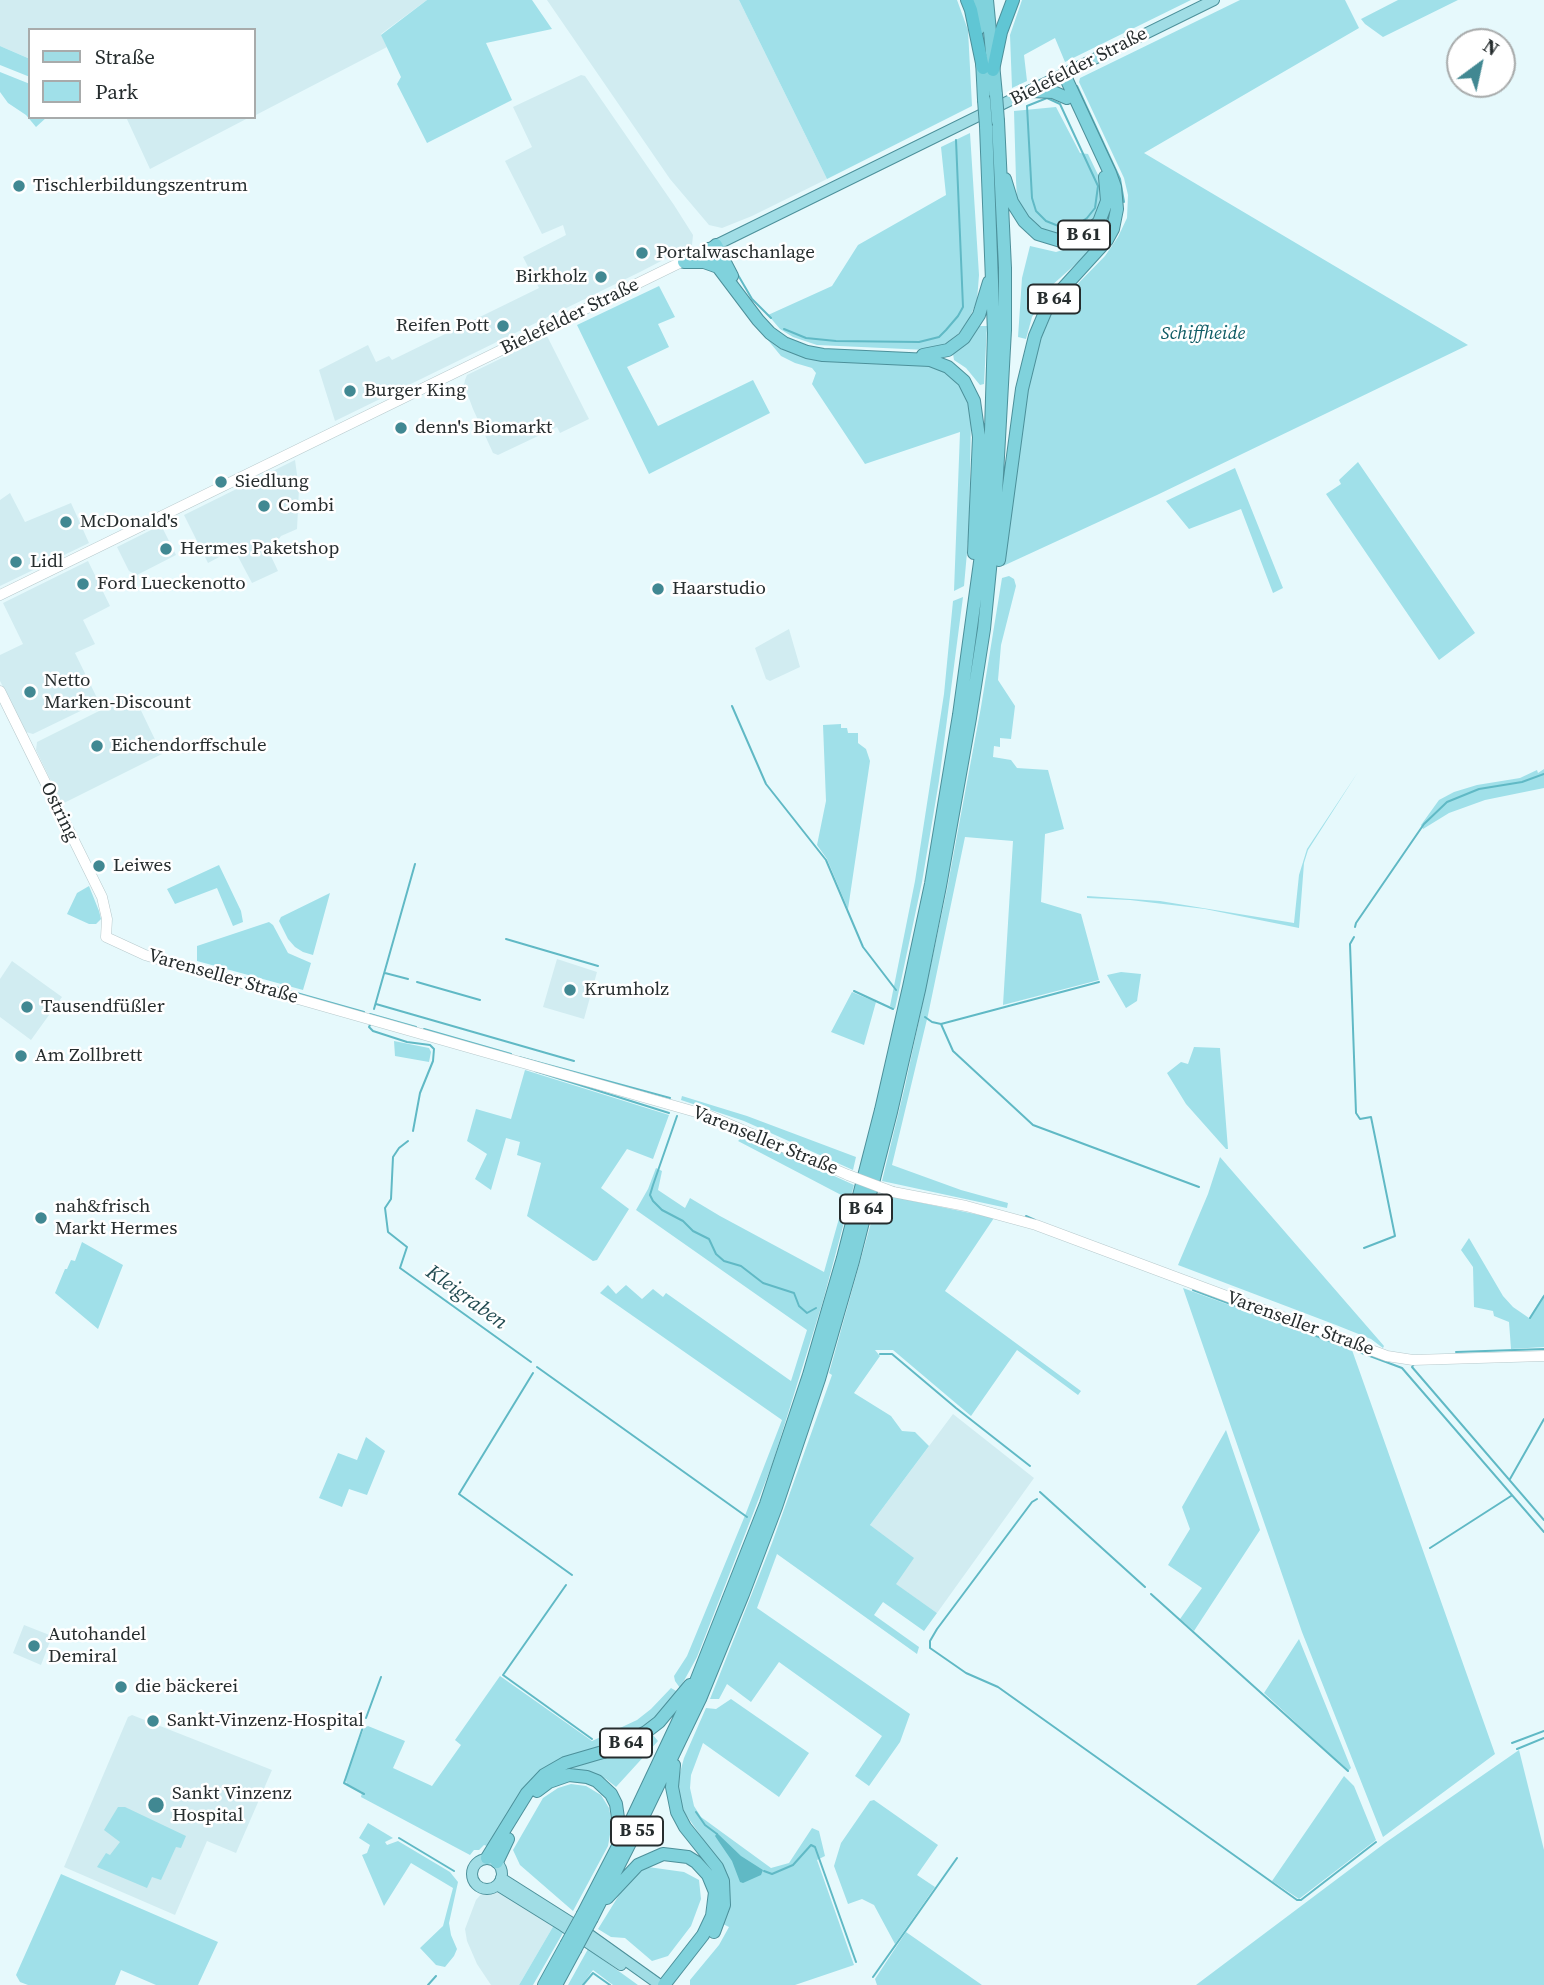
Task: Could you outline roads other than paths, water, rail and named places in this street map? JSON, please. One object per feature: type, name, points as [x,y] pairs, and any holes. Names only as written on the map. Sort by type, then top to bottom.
[{"type":"highway","points":[[967,0],[988,69]]},
{"type":"highway","name":"B 64","points":[[977,0],[988,69]]},
{"type":"highway","name":"B 64","points":[[678,1983],[718,1926],[725,1897],[719,1872],[685,1827],[674,1803],[672,1787],[676,1751],[727,1634],[772,1518],[819,1379],[853,1261],[891,1112],[940,886],[984,629],[996,582],[989,531],[993,265],[992,123],[987,0]]},
{"type":"highway","points":[[988,69],[1013,0]]},
{"type":"highway","points":[[1060,76],[1067,98]]},
{"type":"highway","name":"B 64","points":[[492,1860],[536,1782],[559,1765],[613,1749],[646,1732],[674,1706],[701,1671],[771,1492],[809,1375],[843,1258],[884,1096],[931,884],[989,531],[1024,377],[1038,327],[1056,296],[1102,247],[1113,229],[1117,209],[1115,187],[1110,173],[1060,76]]},
{"type":"highway","points":[[1031,91],[1053,92],[1067,98]]},
{"type":"highway","name":"B 61","points":[[999,140],[1010,195],[1016,210],[1029,226],[1038,234],[1055,240],[1073,240],[1085,234],[1102,216],[1107,201],[1107,185],[1067,98]]},
{"type":"highway","name":"B 64","points":[[989,531],[1005,330],[999,140],[992,123]]},
{"type":"highway","points":[[712,247],[718,267],[764,327],[791,347],[822,355],[930,360],[942,364],[959,376],[974,401],[989,531]]},
{"type":"highway","points":[[712,247],[766,324],[792,344],[822,352],[921,356],[948,350],[964,338],[976,321],[984,304],[993,265]]},
{"type":"highway","points":[[684,262],[704,261],[718,267]]},
{"type":"highway","name":"B 55","points":[[590,1914],[615,1851],[668,1745],[701,1671]]},
{"type":"highway","name":"B 55","points":[[544,1985],[590,1914],[676,1751]]},
{"type":"highway","name":"B 55","points":[[492,1860],[537,1792],[549,1782],[569,1775],[597,1781],[611,1794],[618,1815],[615,1851]]},
{"type":"highway","name":"B 55","points":[[590,1914],[631,1871],[655,1856],[680,1855],[703,1868],[715,1892],[712,1916],[703,1935],[662,1985]]},
{"type":"highway","name":"B 55","points":[[556,1985],[570,1948]]},
{"type":"main road","name":"Bielefelder Straße","points":[[0,595],[1214,0]]},
{"type":"main road","name":"Ostring","points":[[0,691],[102,897],[107,914],[106,937]]},
{"type":"main road","name":"Varenseller Straße","points":[[106,937],[145,955],[168,962],[710,1116],[893,1192],[965,1206],[1036,1225],[1387,1356],[1413,1360],[1544,1356]]},
{"type":"main road","points":[[492,1860],[502,1872],[499,1881],[483,1888],[472,1879],[474,1865],[492,1860]]},
{"type":"main road","points":[[499,1881],[649,1985]]},
{"type":"main road","points":[[499,1881],[583,1930],[662,1985]]},
{"type":"waterway","points":[[1077,86],[1120,179],[1124,202]]},
{"type":"waterway","points":[[1047,98],[1060,104],[1098,186],[1095,208],[1074,227],[1061,227],[1046,221],[1036,211],[1032,198],[1027,106],[1047,98]]},
{"type":"waterway","points":[[784,329],[806,338],[836,341],[919,342],[939,337],[946,330],[963,307],[956,140]]},
{"type":"waterway","points":[[738,275],[752,299],[771,318]]},
{"type":"waterway","points":[[732,706],[766,784],[826,860],[863,947],[896,990]]},
{"type":"waterway","points":[[1355,927],[1424,824],[1447,802],[1479,789],[1522,782],[1544,774]]},
{"type":"waterway","name":"Kleigraben","points":[[374,1009],[415,864]]},
{"type":"waterway","points":[[1354,937],[1350,944],[1356,1113],[1360,1119],[1371,1117],[1395,1236],[1364,1248]]},
{"type":"waterway","points":[[506,939],[598,966]]},
{"type":"waterway","points":[[208,968],[364,1012]]},
{"type":"waterway","points":[[385,973],[408,979]]},
{"type":"waterway","points":[[417,982],[480,1000]]},
{"type":"waterway","points":[[925,1017],[941,1024],[1099,982]]},
{"type":"waterway","points":[[854,991],[893,1009]]},
{"type":"waterway","points":[[376,1004],[574,1061]]},
{"type":"waterway","points":[[370,1014],[416,1027]]},
{"type":"waterway","name":"Kleigraben","points":[[371,1023],[369,1027],[373,1031],[407,1042],[430,1045],[434,1049],[433,1061],[420,1093],[413,1131]]},
{"type":"waterway","points":[[941,1024],[953,1051],[1033,1125],[1199,1187]]},
{"type":"waterway","points":[[424,1029],[511,1054]]},
{"type":"waterway","points":[[519,1057],[670,1098]]},
{"type":"waterway","points":[[535,1071],[669,1113]]},
{"type":"waterway","points":[[677,1116],[650,1195],[653,1201],[662,1210],[709,1239],[716,1254],[724,1261],[741,1266],[763,1283],[794,1293],[799,1306],[807,1313],[816,1308]]},
{"type":"waterway","name":"Kleigraben","points":[[408,1141],[393,1157],[391,1199],[385,1208],[388,1232],[407,1247],[400,1268],[531,1362]]},
{"type":"waterway","points":[[1026,1216],[1035,1220]]},
{"type":"waterway","points":[[1193,1290],[1402,1368],[1544,1532]]},
{"type":"waterway","points":[[1530,1318],[1544,1296]]},
{"type":"waterway","points":[[1456,1352],[1544,1349]]},
{"type":"waterway","points":[[880,1354],[892,1354],[1030,1466]]},
{"type":"waterway","points":[[1414,1364],[1412,1367],[1544,1520]]},
{"type":"waterway","name":"Kleigraben","points":[[537,1367],[747,1517]]},
{"type":"waterway","name":"Kleigraben","points":[[533,1373],[459,1494],[572,1575]]},
{"type":"waterway","points":[[1510,1479],[1544,1419]]},
{"type":"waterway","points":[[1040,1492],[1145,1587]]},
{"type":"waterway","points":[[1430,1548],[1511,1496]]},
{"type":"waterway","points":[[1037,1499],[1032,1502],[937,1629],[930,1641],[930,1648],[966,1673],[998,1687],[1297,1900],[1301,1900],[1376,1842]]},
{"type":"waterway","name":"Kleigraben","points":[[566,1585],[503,1675],[592,1739]]},
{"type":"waterway","points":[[1151,1594],[1348,1771]]},
{"type":"waterway","points":[[366,1718],[381,1677]]},
{"type":"waterway","points":[[363,1727],[344,1783],[364,1794]]},
{"type":"waterway","points":[[1512,1743],[1544,1731]]},
{"type":"waterway","points":[[1517,1749],[1544,1738]]},
{"type":"waterway","name":"Kleigraben","points":[[696,1812],[705,1825],[717,1834]]},
{"type":"waterway","points":[[399,1838],[454,1871]]},
{"type":"waterway","points":[[764,1871],[772,1874],[793,1865],[811,1845],[815,1847],[856,1962]]},
{"type":"waterway","points":[[873,1977],[957,1858]]},
{"type":"waterway","points":[[583,1985],[593,1973],[610,1985]]},
{"type":"waterway","points":[[428,1985],[436,1976]]},
{"type":"place","name":"Tischlerbildungszentrum","points":[[19,186]]},
{"type":"place","name":"Portalwaschanlage","points":[[642,253]]},
{"type":"place","name":"Birkholz","points":[[601,277]]},
{"type":"place","name":"Reifen Pott","points":[[503,326]]},
{"type":"place","name":"Burger King","points":[[350,391]]},
{"type":"place","name":"denn's Biomarkt","points":[[401,428]]},
{"type":"place","name":"Siedlung","points":[[221,482]]},
{"type":"place","name":"Combi","points":[[264,506]]},
{"type":"place","name":"McDonald's","points":[[66,522]]},
{"type":"place","name":"Hermes Paketshop","points":[[166,549]]},
{"type":"place","name":"Lidl","points":[[16,562]]},
{"type":"place","name":"Ford Lueckenotto","points":[[83,584]]},
{"type":"place","name":"Haarstudio","points":[[658,589]]},
{"type":"place","name":"Netto Marken-Discount","points":[[30,692]]},
{"type":"place","name":"Eichendorffschule","points":[[97,746]]},
{"type":"place","name":"Leiwes","points":[[99,866]]},
{"type":"place","name":"Krumholz","points":[[570,990]]},
{"type":"place","name":"Tausendfüßler","points":[[27,1007]]},
{"type":"place","name":"Am Zollbrett","points":[[21,1056]]},
{"type":"place","name":"nah&frisch Markt Hermes","points":[[41,1218]]},
{"type":"place","name":"Autohandel Demiral","points":[[34,1646]]},
{"type":"place","name":"die bäckerei","points":[[121,1687]]},
{"type":"place","name":"Sankt-Vinzenz-Hospital","points":[[153,1721]]},
{"type":"place","name":"Sankt Vinzenz Hospital","points":[[156,1805]]},
{"type":"park label","name":"Schiffheide","points":[[1203,334]]}]
